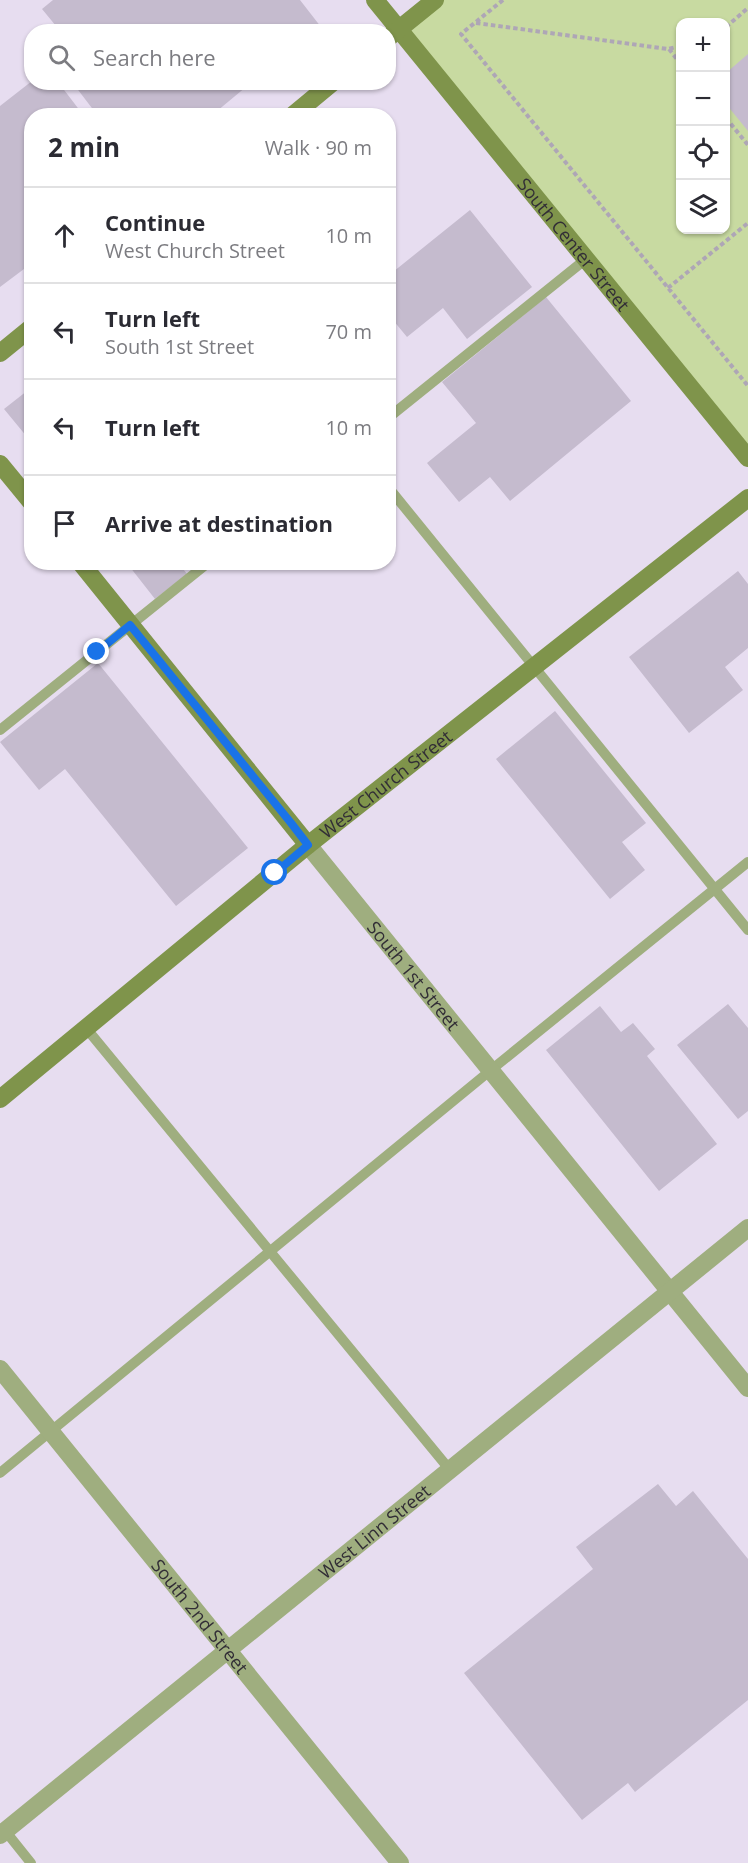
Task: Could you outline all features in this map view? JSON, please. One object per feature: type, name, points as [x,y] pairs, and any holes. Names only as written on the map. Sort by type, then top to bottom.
[{"type":"street","name":"South Center Street","points":[[375,0],[389,24]]},
{"type":"street","points":[[396,31],[435,0]]},
{"type":"street","name":"South Center Street","points":[[396,35],[586,259],[748,458]]},
{"type":"street","points":[[302,108],[323,90]]},
{"type":"street","points":[[0,353],[24,334]]},
{"type":"street","points":[[0,464],[24,493]]},
{"type":"street","name":"West Church Street","points":[[0,1099],[308,845],[748,498]]},
{"type":"street","name":"South 1st Street","points":[[86,570],[748,1388]]},
{"type":"street","name":"West Linn Street","points":[[2,1830],[228,1650],[748,1228]]},
{"type":"street","name":"South 2nd Street","points":[[0,1369],[400,1863]]},
{"type":"lane","points":[[396,412],[586,259]]},
{"type":"lane","points":[[396,497],[748,930]]},
{"type":"lane","points":[[0,730],[199,570]]},
{"type":"lane","points":[[0,1473],[748,862]]},
{"type":"lane","points":[[86,1028],[450,1470]]},
{"type":"lane","points":[[2,1830],[31,1863]]},
{"type":"path","points":[[503,0],[461,34],[748,386]]},
{"type":"path","points":[[730,24],[748,8]]},
{"type":"path","points":[[475,22],[668,49],[676,47]]},
{"type":"path","points":[[668,49],[676,58]]},
{"type":"path","points":[[730,123],[748,145]]},
{"type":"path","points":[[668,288],[748,223]]},
{"type":"green space","points":[[435,0],[748,0],[748,458],[399,29]]},
{"type":"building","points":[[53,0],[300,0],[319,24],[54,24],[42,9]]},
{"type":"building","points":[[748,54],[748,131],[730,109],[730,70]]},
{"type":"building","points":[[24,87],[24,90],[64,90],[78,108],[24,108],[24,269],[0,287],[0,106]]},
{"type":"building","points":[[78,90],[242,90],[221,108],[92,108]]},
{"type":"building","points":[[470,210],[532,287],[467,339],[443,308],[407,337],[396,324],[396,270]]},
{"type":"building","points":[[546,297],[631,401],[510,501],[490,477],[459,502],[427,463],[476,423],[442,382]]},
{"type":"building","points":[[24,393],[24,433],[4,409]]},
{"type":"building","points":[[132,570],[184,570],[187,574],[155,599]]},
{"type":"building","points":[[738,571],[748,584],[748,648],[725,667],[743,690],[689,733],[629,657]]},
{"type":"building","points":[[98,663],[248,848],[176,906],[65,769],[39,790],[0,742]]},
{"type":"building","points":[[555,711],[646,823],[622,842],[645,870],[610,899],[496,759]]},
{"type":"building","points":[[728,1004],[748,1028],[748,1111],[738,1119],[677,1045]]},
{"type":"building","points":[[600,1006],[621,1032],[633,1023],[655,1049],[647,1056],[717,1144],[659,1191],[546,1050]]},
{"type":"building","points":[[658,1484],[676,1506],[693,1491],[748,1559],[748,1700],[635,1792],[628,1783],[582,1820],[464,1673],[593,1569],[576,1547]]},
{"type":"route","points":[[97,652],[130,625],[291,823],[308,845],[275,873]]}]
